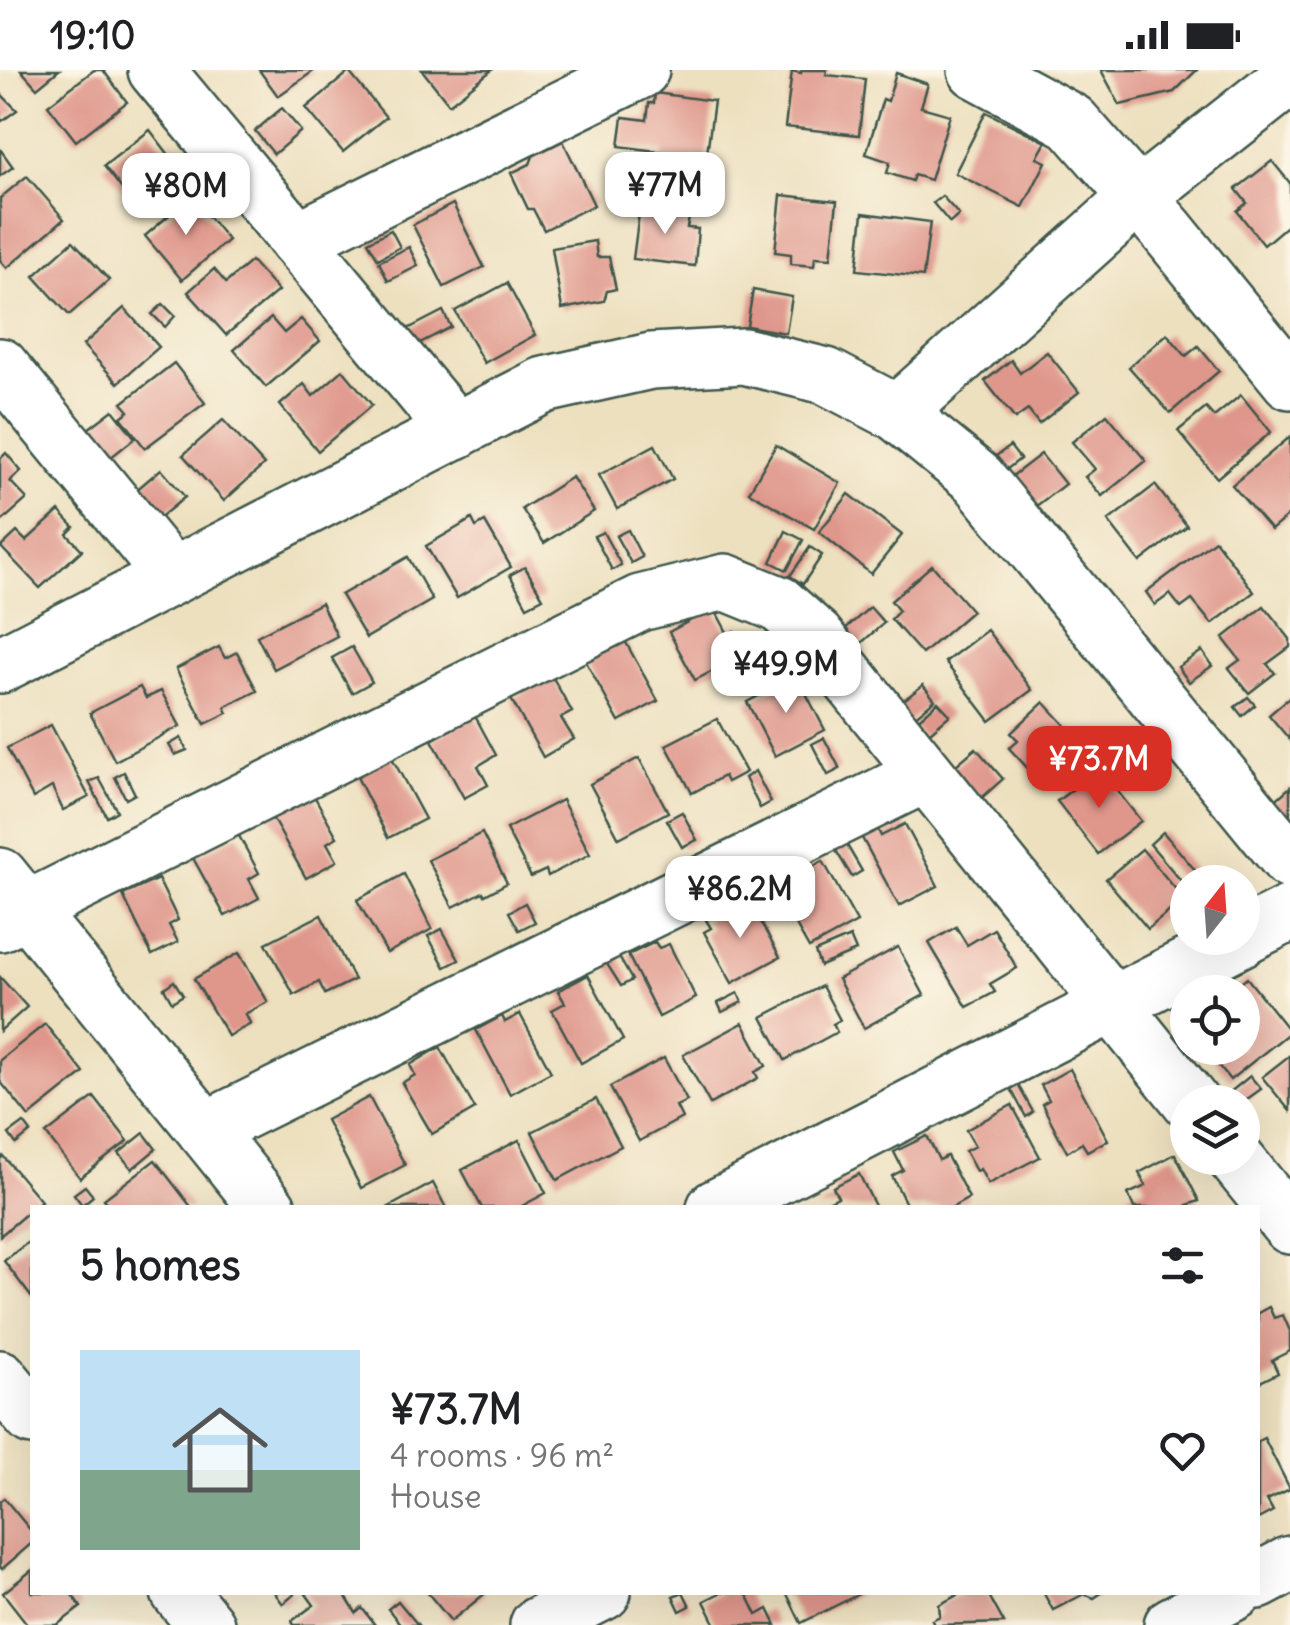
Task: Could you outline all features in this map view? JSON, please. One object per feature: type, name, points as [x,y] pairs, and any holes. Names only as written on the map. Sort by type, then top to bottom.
[{"type":"street","points":[[156,70],[456,431]]},
{"type":"street","points":[[297,240],[572,84],[641,70]]},
{"type":"street","points":[[976,70],[1072,122],[1290,381]]},
{"type":"street","points":[[897,413],[1138,197],[1290,77]]},
{"type":"street","points":[[0,665],[544,386],[651,361],[744,356],[826,376],[897,413],[978,478],[1290,861]]},
{"type":"street","points":[[0,366],[172,576]]},
{"type":"street","points":[[266,1205],[9,902],[640,603],[725,582],[779,604],[816,637],[1177,1085]]},
{"type":"street","points":[[205,1130],[926,774]]},
{"type":"street","points":[[1260,928],[1290,912]]},
{"type":"street","points":[[722,1205],[1208,955]]},
{"type":"street","points":[[1249,1175],[1290,1226]]},
{"type":"street","points":[[1260,1259],[1290,1244]]},
{"type":"street","points":[[0,1378],[30,1415]]},
{"type":"street","points":[[1260,1580],[1290,1564]]},
{"type":"street","points":[[181,1595],[206,1625]]},
{"type":"street","points":[[1172,1625],[1229,1595]]},
{"type":"building","points":[[21,70],[59,70],[37,88]]},
{"type":"building","points":[[94,70],[103,70],[127,102],[76,141],[48,105]]},
{"type":"building","points":[[259,70],[315,70],[278,96]]},
{"type":"building","points":[[422,70],[492,70],[449,104]]},
{"type":"building","points":[[827,70],[826,75],[865,79],[859,135],[785,127],[792,71]]},
{"type":"building","points":[[1101,70],[1197,70],[1174,92],[1120,105]]},
{"type":"building","points":[[349,72],[386,117],[343,152],[306,108]]},
{"type":"building","points":[[896,73],[928,84],[921,107],[950,115],[930,180],[914,175],[912,181],[887,173],[890,162],[866,154],[883,99],[888,101]]},
{"type":"building","points":[[0,93],[17,110],[2,121],[0,118]]},
{"type":"building","points":[[655,93],[714,101],[705,168],[663,162],[664,152],[619,146],[623,117],[647,120]]},
{"type":"building","points":[[282,108],[301,131],[274,154],[255,131]]},
{"type":"building","points":[[986,112],[1046,142],[1037,158],[1046,162],[1023,207],[955,173]]},
{"type":"building","points":[[150,130],[186,177],[140,212],[104,166]]},
{"type":"building","points":[[563,141],[594,205],[544,230],[533,209],[528,209],[511,173]]},
{"type":"building","points":[[0,149],[13,167],[0,176]]},
{"type":"building","points":[[1272,161],[1290,183],[1290,223],[1264,245],[1237,211],[1247,203],[1236,189]]},
{"type":"building","points":[[27,176],[64,219],[7,268],[0,260],[0,198]]},
{"type":"building","points":[[781,195],[837,201],[831,258],[815,257],[814,266],[791,264],[791,254],[775,252]]},
{"type":"building","points":[[191,196],[228,240],[182,280],[145,236]]},
{"type":"building","points":[[942,196],[959,215],[950,223],[933,203]]},
{"type":"building","points":[[453,204],[484,267],[444,287],[413,225]]},
{"type":"building","points":[[640,206],[690,213],[687,228],[698,229],[695,266],[633,259]]},
{"type":"building","points":[[863,213],[930,222],[923,277],[857,270]]},
{"type":"building","points":[[391,230],[400,247],[378,259],[368,242]]},
{"type":"building","points":[[73,241],[109,280],[69,315],[34,276]]},
{"type":"building","points":[[595,241],[597,257],[609,257],[616,289],[607,291],[604,301],[562,309],[552,248]]},
{"type":"building","points":[[409,247],[418,266],[388,281],[379,262]]},
{"type":"building","points":[[251,261],[278,291],[226,335],[188,292],[214,269],[226,283]]},
{"type":"building","points":[[507,283],[535,335],[484,363],[455,311]]},
{"type":"building","points":[[753,290],[792,297],[786,333],[747,326]]},
{"type":"building","points":[[163,304],[175,316],[165,327],[152,314]]},
{"type":"building","points":[[124,308],[159,347],[118,383],[83,345]]},
{"type":"building","points":[[443,311],[451,327],[414,346],[406,330]]},
{"type":"building","points":[[271,318],[284,333],[301,319],[320,341],[266,387],[234,350]]},
{"type":"building","points":[[1167,334],[1186,356],[1198,346],[1219,371],[1170,413],[1129,367]]},
{"type":"building","points":[[1047,352],[1079,392],[1039,424],[1028,410],[1015,419],[985,381],[1011,360],[1020,373]]},
{"type":"building","points":[[174,363],[205,403],[145,448],[121,417],[129,411],[122,403]]},
{"type":"building","points":[[343,370],[372,405],[318,451],[280,405],[304,384],[313,396]]},
{"type":"building","points":[[1241,395],[1271,432],[1217,478],[1178,431],[1206,408],[1214,417]]},
{"type":"building","points":[[113,410],[135,438],[110,458],[88,429]]},
{"type":"building","points":[[1107,414],[1146,461],[1102,496],[1085,477],[1095,469],[1072,442]]},
{"type":"building","points":[[223,420],[264,465],[224,501],[183,455]]},
{"type":"building","points":[[1290,437],[1290,514],[1271,530],[1232,485]]},
{"type":"building","points":[[655,445],[673,479],[617,509],[599,475]]},
{"type":"building","points":[[776,445],[840,483],[814,529],[749,492]]},
{"type":"building","points":[[1010,446],[1020,459],[1006,470],[996,456]]},
{"type":"building","points":[[6,453],[21,471],[10,481],[27,499],[0,523],[0,459]]},
{"type":"building","points":[[1041,454],[1065,484],[1035,507],[1011,477]]},
{"type":"building","points":[[161,469],[185,497],[157,520],[134,492]]},
{"type":"building","points":[[572,477],[594,511],[544,543],[522,509]]},
{"type":"building","points":[[1155,485],[1187,526],[1140,562],[1108,521]]},
{"type":"building","points":[[849,494],[902,535],[871,574],[819,532]]},
{"type":"building","points":[[59,511],[74,527],[67,534],[82,550],[40,588],[1,547],[17,532],[26,541]]},
{"type":"building","points":[[472,519],[476,527],[485,522],[511,567],[457,598],[426,546]]},
{"type":"building","points":[[628,530],[642,557],[631,563],[616,536]]},
{"type":"building","points":[[786,531],[803,540],[787,570],[771,562]]},
{"type":"building","points":[[603,532],[621,565],[612,570],[594,536]]},
{"type":"building","points":[[1215,540],[1254,592],[1212,624],[1192,600],[1181,608],[1170,594],[1155,605],[1146,592]]},
{"type":"building","points":[[810,547],[822,555],[803,584],[790,576]]},
{"type":"building","points":[[408,557],[432,600],[366,638],[341,595]]},
{"type":"building","points":[[932,565],[972,611],[922,654],[891,619],[899,611],[891,601]]},
{"type":"building","points":[[525,567],[543,598],[527,606],[510,575]]},
{"type":"building","points":[[321,603],[337,636],[274,669],[257,636]]},
{"type":"building","points":[[1264,606],[1290,639],[1290,647],[1267,664],[1275,673],[1249,693],[1229,668],[1240,660],[1223,638]]},
{"type":"building","points":[[870,607],[884,623],[859,645],[845,629]]},
{"type":"building","points":[[714,608],[728,634],[734,631],[746,654],[695,680],[669,632]]},
{"type":"building","points":[[987,630],[1032,690],[990,721],[945,662]]},
{"type":"building","points":[[624,639],[658,701],[619,722],[585,660]]},
{"type":"building","points":[[219,647],[225,658],[237,652],[257,691],[225,707],[228,713],[205,724],[176,669]]},
{"type":"building","points":[[352,647],[372,682],[352,693],[332,658]]},
{"type":"building","points":[[1202,651],[1212,666],[1189,682],[1178,667]]},
{"type":"building","points":[[552,676],[572,712],[561,718],[574,739],[543,757],[511,699]]},
{"type":"building","points":[[797,676],[825,730],[775,756],[747,702]]},
{"type":"building","points":[[923,685],[935,700],[903,726],[890,711]]},
{"type":"building","points":[[140,687],[146,698],[161,691],[180,726],[115,761],[90,713]]},
{"type":"building","points":[[1248,697],[1255,705],[1242,716],[1235,707]]},
{"type":"building","points":[[1290,697],[1290,740],[1269,715]]},
{"type":"building","points":[[938,702],[950,715],[923,738],[912,725]]},
{"type":"building","points":[[1044,702],[1087,749],[1045,787],[1009,748],[1018,740],[1011,733]]},
{"type":"building","points":[[475,716],[496,755],[478,766],[488,785],[464,798],[432,740]]},
{"type":"building","points":[[717,719],[746,772],[727,782],[724,776],[692,793],[666,745]]},
{"type":"building","points":[[51,725],[89,797],[63,810],[52,787],[33,798],[7,748]]},
{"type":"building","points":[[181,738],[187,750],[175,755],[169,745]]},
{"type":"building","points":[[824,738],[840,769],[828,775],[812,744]]},
{"type":"building","points":[[976,748],[1003,779],[976,803],[949,771]]},
{"type":"building","points":[[390,754],[425,819],[388,838],[355,773]]},
{"type":"building","points":[[639,758],[668,812],[619,838],[590,784]]},
{"type":"building","points":[[1100,769],[1141,821],[1098,854],[1057,801]]},
{"type":"building","points":[[755,771],[771,802],[760,808],[745,778]]},
{"type":"building","points":[[124,772],[135,794],[126,799],[115,777]]},
{"type":"building","points":[[99,778],[117,811],[107,817],[89,782]]},
{"type":"building","points":[[1290,787],[1290,816],[1283,821],[1269,806]]},
{"type":"building","points":[[312,792],[337,837],[327,843],[337,861],[306,878],[271,816]]},
{"type":"building","points":[[562,800],[590,854],[548,876],[546,870],[531,877],[506,829]]},
{"type":"building","points":[[682,812],[697,840],[682,847],[667,820]]},
{"type":"building","points":[[905,824],[938,886],[899,906],[861,836],[877,828],[881,836]]},
{"type":"building","points":[[1163,832],[1191,865],[1170,868],[1150,844]]},
{"type":"building","points":[[482,833],[507,883],[453,907],[428,860]]},
{"type":"building","points":[[238,834],[259,873],[249,879],[259,898],[225,916],[193,858]]},
{"type":"building","points":[[845,842],[862,871],[852,877],[835,849]]},
{"type":"building","points":[[1142,849],[1170,882],[1170,911],[1148,929],[1106,879]]},
{"type":"building","points":[[823,861],[857,922],[809,948],[784,904],[790,901],[781,884]]},
{"type":"building","points":[[404,874],[432,929],[387,953],[357,900]]},
{"type":"building","points":[[158,879],[178,920],[169,925],[178,942],[152,955],[123,895]]},
{"type":"building","points":[[747,898],[780,957],[732,983],[704,932],[711,928],[706,920]]},
{"type":"building","points":[[525,903],[535,922],[519,930],[509,912]]},
{"type":"building","points":[[321,915],[354,980],[325,994],[319,982],[294,995],[266,943]]},
{"type":"building","points":[[956,927],[967,945],[994,929],[1017,968],[990,984],[995,992],[967,1007],[929,943]]},
{"type":"building","points":[[442,929],[459,960],[445,967],[428,936]]},
{"type":"building","points":[[850,937],[856,951],[820,966],[815,952]]},
{"type":"building","points":[[655,942],[659,948],[669,944],[696,998],[659,1017],[628,955]]},
{"type":"building","points":[[898,947],[924,995],[864,1028],[838,979]]},
{"type":"building","points":[[239,953],[268,1002],[245,1014],[251,1024],[228,1036],[194,979]]},
{"type":"building","points":[[619,957],[632,980],[621,986],[607,964]]},
{"type":"building","points":[[588,975],[623,1040],[581,1063],[552,1010],[565,1003],[558,991]]},
{"type":"building","points":[[0,977],[27,1007],[0,1031]]},
{"type":"building","points":[[174,981],[183,995],[172,1002],[164,988]]},
{"type":"building","points":[[822,986],[840,1020],[833,1024],[837,1032],[785,1060],[762,1017]]},
{"type":"building","points":[[738,993],[742,1002],[722,1012],[718,1003]]},
{"type":"building","points":[[1260,994],[1290,1032],[1260,1056]]},
{"type":"building","points":[[520,1014],[551,1072],[510,1094],[476,1030],[502,1016],[505,1022]]},
{"type":"building","points":[[743,1023],[766,1066],[755,1072],[758,1078],[710,1104],[683,1055]]},
{"type":"building","points":[[45,1024],[84,1073],[29,1117],[0,1081],[0,1060]]},
{"type":"building","points":[[440,1047],[475,1109],[432,1134],[402,1083],[415,1075],[410,1065]]},
{"type":"building","points":[[1290,1055],[1290,1111],[1262,1077]]},
{"type":"building","points":[[664,1058],[687,1101],[676,1106],[682,1118],[639,1141],[610,1087]]},
{"type":"building","points":[[1218,1065],[1249,1065],[1230,1080]]},
{"type":"building","points":[[1070,1069],[1108,1140],[1087,1151],[1082,1143],[1067,1152],[1042,1104],[1049,1100],[1041,1085]]},
{"type":"building","points":[[1250,1076],[1258,1085],[1239,1085]]},
{"type":"building","points":[[1018,1085],[1033,1112],[1026,1117],[1011,1089]]},
{"type":"building","points":[[94,1097],[128,1141],[80,1178],[46,1134]]},
{"type":"building","points":[[369,1097],[405,1165],[361,1188],[326,1120]]},
{"type":"building","points":[[596,1099],[621,1146],[557,1180],[532,1132]]},
{"type":"building","points":[[1012,1105],[1040,1157],[988,1184],[965,1151],[975,1146],[966,1130]]},
{"type":"building","points":[[24,1123],[31,1132],[16,1144],[9,1134]]},
{"type":"building","points":[[144,1133],[156,1149],[132,1169],[119,1153]]},
{"type":"building","points":[[927,1136],[939,1160],[947,1156],[969,1198],[956,1205],[906,1205],[892,1176],[903,1170],[894,1152]]},
{"type":"building","points":[[519,1140],[546,1193],[524,1205],[480,1205],[462,1170]]},
{"type":"building","points":[[3,1156],[41,1201],[30,1205],[30,1210],[0,1236]]},
{"type":"building","points":[[1170,1157],[1170,1175],[1186,1175],[1199,1201],[1187,1205],[1133,1205],[1128,1194],[1146,1186],[1139,1173]]},
{"type":"building","points":[[155,1160],[190,1205],[109,1205],[104,1199]]},
{"type":"building","points":[[859,1174],[874,1205],[822,1205],[838,1197],[833,1187]]},
{"type":"building","points":[[433,1183],[444,1205],[393,1205]]},
{"type":"building","points":[[85,1186],[93,1196],[82,1205],[74,1194]]},
{"type":"building","points":[[30,1241],[30,1295],[4,1261]]},
{"type":"building","points":[[1269,1307],[1274,1318],[1283,1315],[1290,1331],[1290,1351],[1272,1360],[1278,1373],[1260,1382],[1260,1312]]},
{"type":"building","points":[[1264,1438],[1290,1489],[1267,1500],[1273,1511],[1260,1518],[1260,1440]]},
{"type":"building","points":[[4,1498],[30,1530],[30,1545],[2,1569],[0,1567],[0,1501]]},
{"type":"building","points":[[30,1572],[30,1595],[72,1595],[81,1607],[57,1625],[28,1625],[3,1593]]},
{"type":"building","points":[[276,1595],[294,1595],[283,1604]]},
{"type":"building","points":[[307,1595],[345,1595],[356,1613],[362,1608],[375,1625],[294,1625],[292,1621],[314,1605]]},
{"type":"building","points":[[429,1595],[483,1595],[451,1621]]},
{"type":"building","points":[[684,1595],[690,1606],[680,1611],[673,1596]]},
{"type":"building","points":[[716,1595],[747,1595],[757,1615],[768,1609],[776,1625],[716,1625],[704,1601]]},
{"type":"building","points":[[787,1595],[857,1595],[801,1623]]},
{"type":"building","points":[[957,1595],[989,1595],[1004,1623],[935,1625],[932,1620],[940,1616],[939,1605]]},
{"type":"building","points":[[1045,1595],[1082,1595],[1053,1610]]},
{"type":"building","points":[[398,1601],[418,1625],[401,1625],[388,1609]]}]
